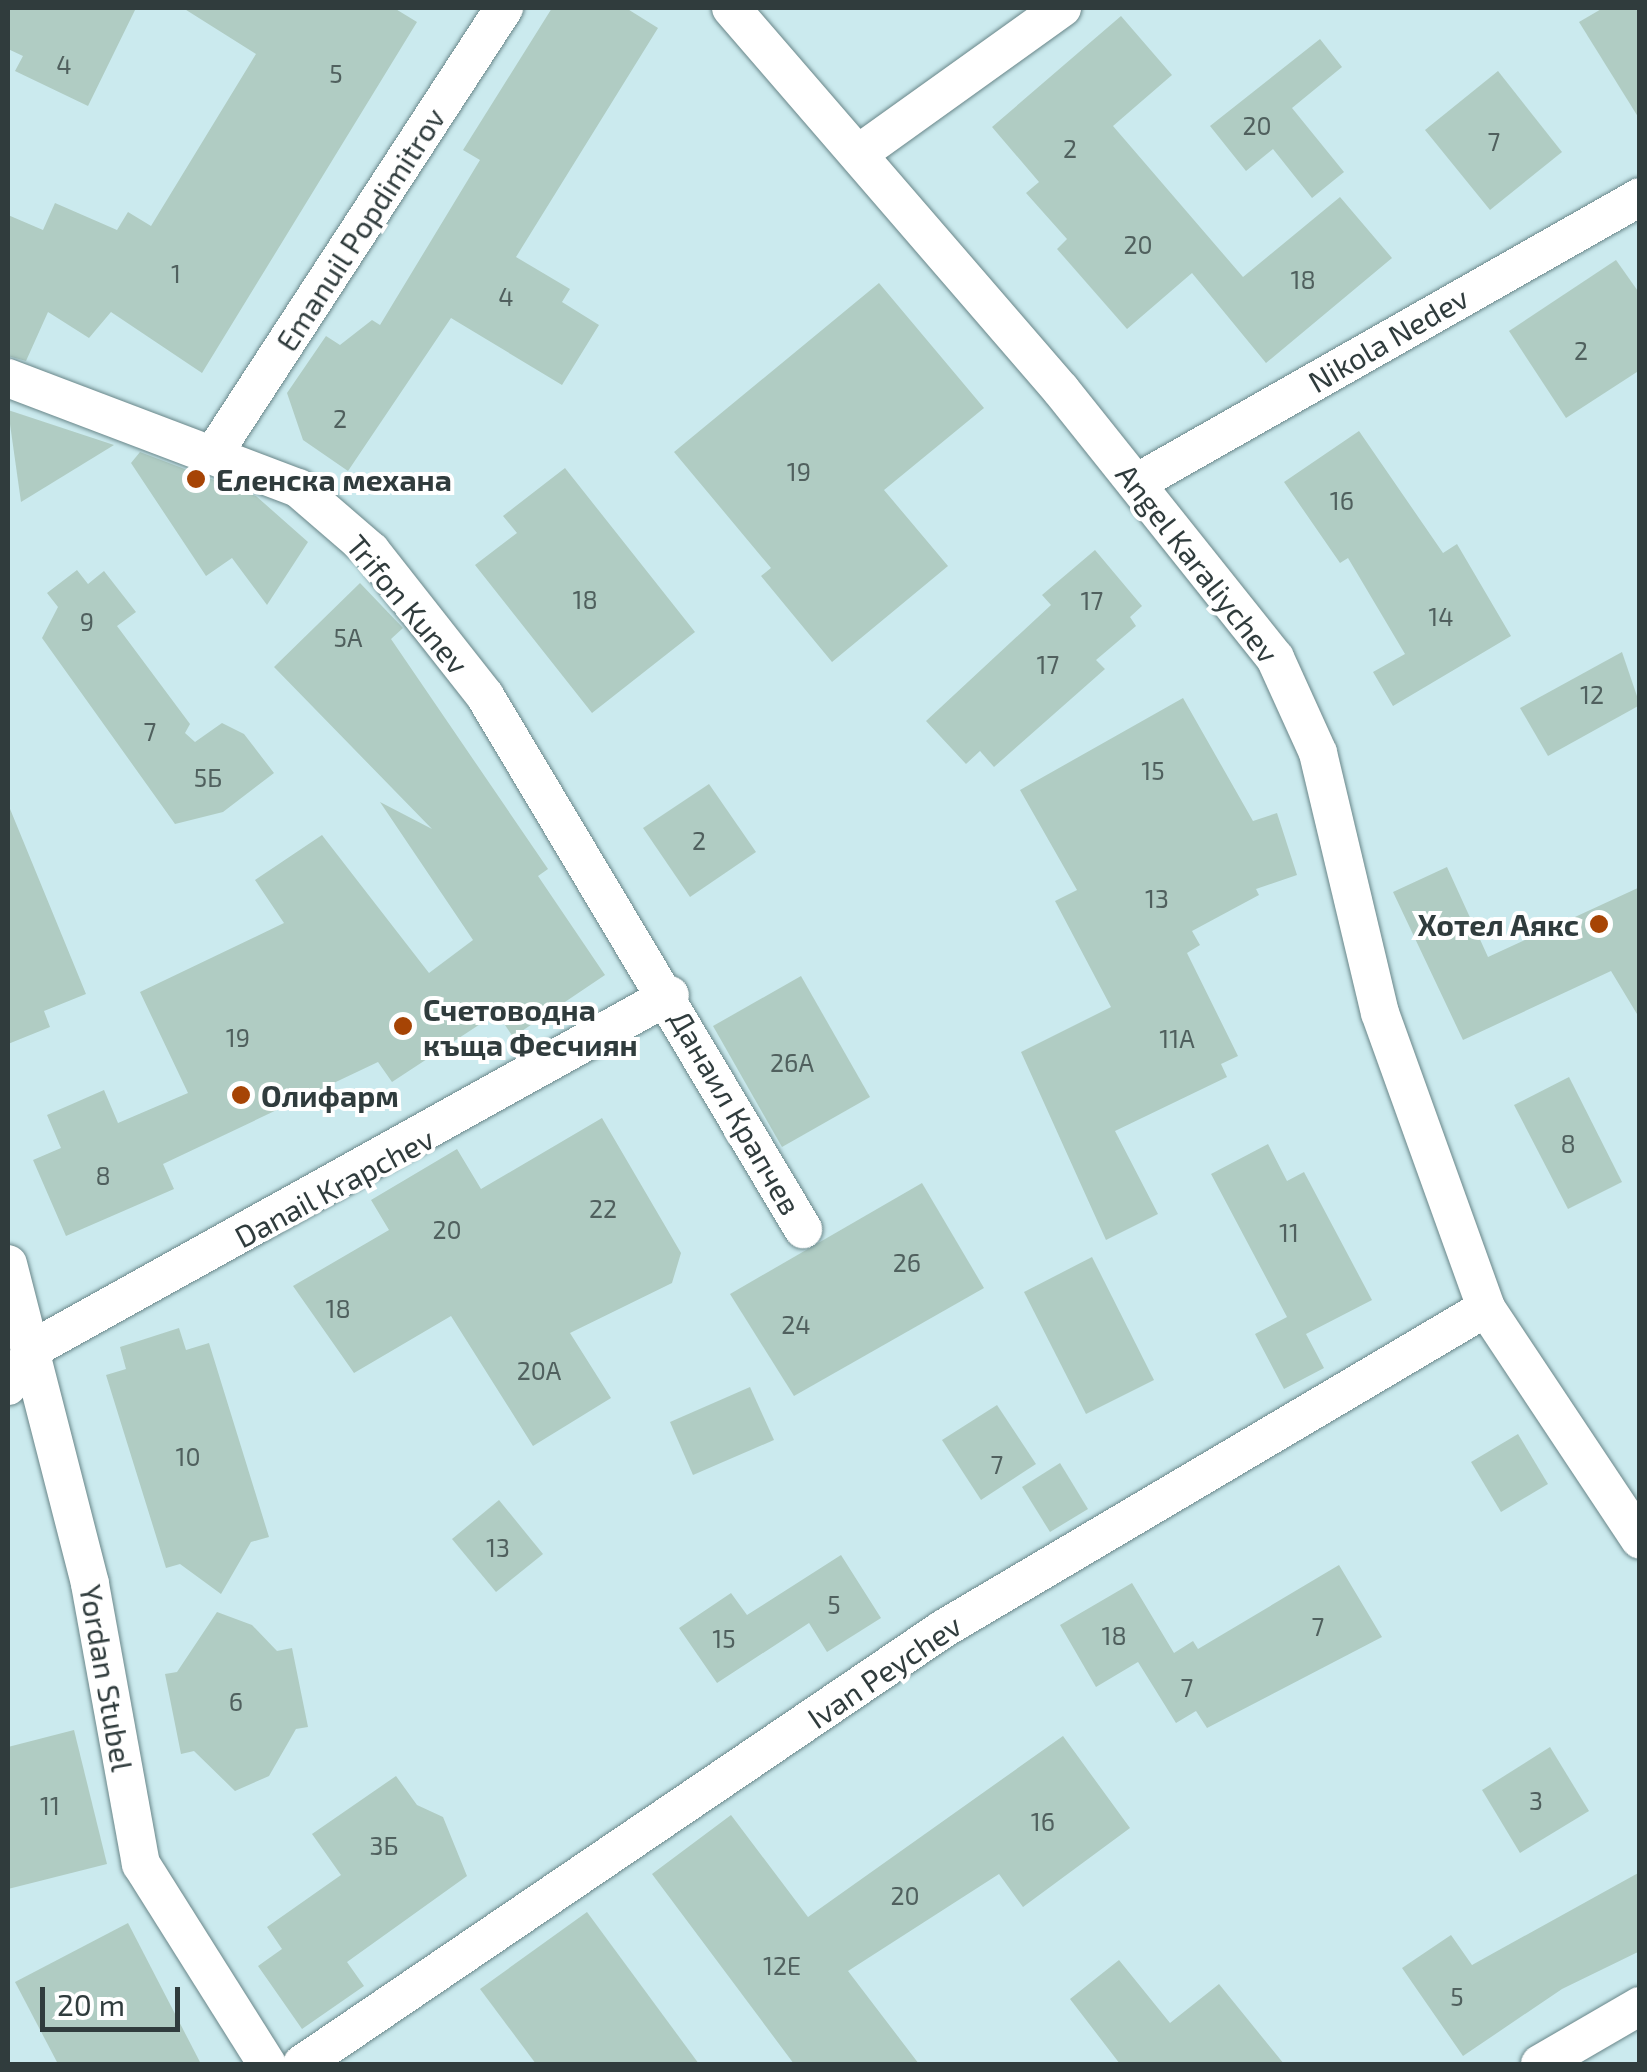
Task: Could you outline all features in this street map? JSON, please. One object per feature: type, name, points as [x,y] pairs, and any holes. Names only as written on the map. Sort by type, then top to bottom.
[{"type":"street","name":"Emanuil Popdimitrov","points":[[216,450],[504,8]]},
{"type":"street","name":"Angel Karaliychev","points":[[731,8],[1138,482],[1275,658],[1318,754],[1380,1013],[1486,1308],[1640,1540]]},
{"type":"street","points":[[858,154],[1062,8]]},
{"type":"street","name":"Nikola Nedev","points":[[1138,482],[1640,197]]},
{"type":"street","name":"Trifon Kunev","points":[[8,378],[216,450],[298,488],[371,551],[485,696],[670,995]]},
{"type":"street","name":"Данаил Крапчев","points":[[670,995],[803,1229]]},
{"type":"street","name":"Danail Krapchev","points":[[8,1386],[36,1347],[670,995]]},
{"type":"street","name":"Yordan Stubel","points":[[8,1264],[36,1347],[142,1864],[267,2064]]},
{"type":"street","name":"Ivan Peychev","points":[[302,2064],[943,1629],[1486,1308]]},
{"type":"street","points":[[1540,2064],[1640,2006]]},
{"type":"building","points":[[8,8],[136,8],[88,106],[15,71],[23,56],[8,49]]},
{"type":"building","points":[[183,8],[394,8],[417,22],[202,373],[111,312],[89,338],[48,312],[26,361],[8,356],[8,215],[43,230],[55,203],[117,230],[128,212],[151,226],[256,54]]},
{"type":"building","points":[[552,8],[626,8],[658,28],[516,257],[570,289],[562,302],[599,325],[562,385],[451,318],[348,471],[303,440],[287,393],[326,336],[340,345],[372,320],[380,325],[480,160],[463,150]]},
{"type":"building","points":[[1603,8],[1640,8],[1640,120],[1579,22]]},
{"type":"building","points":[[1121,16],[1172,75],[1113,126],[1243,277],[1340,197],[1392,258],[1266,363],[1192,273],[1127,329],[1057,249],[1067,239],[1026,193],[1039,182],[992,127]]},
{"type":"building","points":[[1320,39],[1342,67],[1292,108],[1344,172],[1312,198],[1273,149],[1246,171],[1210,126]]},
{"type":"building","points":[[1498,71],[1562,152],[1490,210],[1425,130]]},
{"type":"building","points":[[1616,260],[1640,294],[1640,370],[1566,418],[1509,331]]},
{"type":"building","points":[[879,283],[984,408],[884,490],[948,566],[832,662],[761,576],[771,568],[674,452]]},
{"type":"building","points":[[8,410],[114,445],[21,502]]},
{"type":"building","points":[[1359,431],[1443,553],[1457,544],[1511,636],[1393,706],[1373,672],[1405,654],[1348,558],[1340,563],[1284,482]]},
{"type":"building","points":[[140,452],[256,496],[308,542],[267,605],[232,558],[206,576],[131,463]]},
{"type":"building","points":[[565,468],[695,632],[592,713],[475,565],[517,533],[503,516]]},
{"type":"building","points":[[1095,550],[1142,606],[1130,617],[1136,626],[1096,660],[1105,669],[994,767],[980,751],[966,764],[926,721],[1051,605],[1042,595]]},
{"type":"building","points":[[77,570],[88,584],[104,571],[136,612],[117,626],[190,724],[185,733],[195,742],[222,723],[244,734],[274,773],[223,812],[175,824],[42,638],[58,607],[47,593]]},
{"type":"building","points":[[360,583],[403,628],[391,639],[548,869],[538,876],[605,975],[513,1037],[497,1013],[392,1082],[378,1062],[163,1164],[174,1189],[66,1236],[33,1160],[61,1148],[47,1115],[104,1090],[118,1123],[188,1093],[140,992],[284,923],[255,880],[322,835],[429,973],[473,940],[380,802],[432,829],[274,667]]},
{"type":"building","points":[[1622,652],[1640,705],[1548,756],[1520,708]]},
{"type":"building","points":[[1183,698],[1253,821],[1277,813],[1297,875],[1256,889],[1259,895],[1192,931],[1200,945],[1187,953],[1238,1056],[1221,1064],[1227,1077],[1115,1131],[1158,1214],[1106,1240],[1021,1052],[1111,1007],[1055,901],[1077,890],[1020,790]]},
{"type":"building","points":[[709,784],[756,852],[690,897],[643,828]]},
{"type":"building","points":[[8,804],[86,994],[44,1011],[50,1027],[8,1044]]},
{"type":"building","name":"Хотел Аякс","points":[[1447,867],[1488,957],[1640,887],[1640,1019],[1611,971],[1463,1040],[1393,892]]},
{"type":"building","points":[[801,976],[870,1097],[782,1147],[713,1026]]},
{"type":"building","points":[[1569,1077],[1622,1182],[1568,1209],[1514,1105]]},
{"type":"building","points":[[602,1118],[681,1253],[672,1283],[570,1333],[611,1398],[533,1446],[451,1316],[354,1373],[293,1286],[389,1230],[371,1200],[457,1149],[481,1189]]},
{"type":"building","points":[[1268,1144],[1287,1181],[1304,1172],[1372,1300],[1306,1334],[1324,1368],[1284,1389],[1255,1334],[1287,1317],[1211,1174]]},
{"type":"building","points":[[922,1183],[984,1288],[794,1396],[730,1294]]},
{"type":"building","points":[[1092,1257],[1154,1380],[1086,1414],[1024,1292]]},
{"type":"building","points":[[179,1328],[186,1350],[209,1343],[269,1537],[251,1542],[221,1594],[180,1564],[166,1568],[106,1375],[126,1369],[120,1347]]},
{"type":"building","points":[[750,1387],[774,1440],[693,1475],[670,1422]]},
{"type":"building","points":[[997,1405],[1036,1464],[981,1500],[942,1440]]},
{"type":"building","points":[[1518,1434],[1548,1484],[1501,1512],[1471,1462]]},
{"type":"building","points":[[1060,1463],[1088,1509],[1050,1532],[1022,1487]]},
{"type":"building","points":[[499,1500],[543,1554],[496,1592],[452,1539]]},
{"type":"building","points":[[841,1555],[881,1618],[827,1652],[809,1623],[717,1683],[679,1628],[731,1593],[747,1615]]},
{"type":"building","points":[[1339,1565],[1382,1637],[1207,1728],[1196,1711],[1176,1723],[1138,1662],[1096,1687],[1060,1625],[1132,1583],[1174,1653],[1193,1641],[1198,1649]]},
{"type":"building","points":[[217,1612],[252,1625],[277,1651],[292,1648],[308,1727],[296,1729],[269,1776],[235,1791],[194,1751],[181,1754],[165,1674],[177,1672]]},
{"type":"building","points":[[74,1730],[107,1864],[8,1889],[8,1747]]},
{"type":"building","points":[[1063,1736],[1130,1828],[1023,1907],[999,1874],[848,1971],[919,2064],[794,2064],[652,1874],[731,1815],[808,1917]]},
{"type":"building","points":[[1550,1747],[1589,1811],[1520,1853],[1482,1790]]},
{"type":"building","points":[[396,1776],[417,1805],[443,1817],[467,1876],[347,1962],[364,1986],[302,2029],[258,1966],[282,1949],[267,1927],[341,1875],[312,1834]]},
{"type":"building","points":[[1640,1872],[1640,1951],[1562,1989],[1463,2056],[1402,1968],[1451,1935],[1472,1965]]},
{"type":"building","points":[[587,1912],[699,2064],[536,2064],[480,1989]]},
{"type":"building","points":[[128,1923],[201,2064],[58,2064],[15,1982]]},
{"type":"building","points":[[1119,1960],[1170,2023],[1219,1984],[1284,2064],[1120,2064],[1070,1999]]},
{"type":"place","name":"Еленска механа","points":[[196,479]]},
{"type":"place","name":"Хотел Аякс","points":[[1599,924]]},
{"type":"place","name":"Счетоводна къща Фесчиян","points":[[403,1026]]},
{"type":"place","name":"Олифарм","points":[[241,1095]]}]
